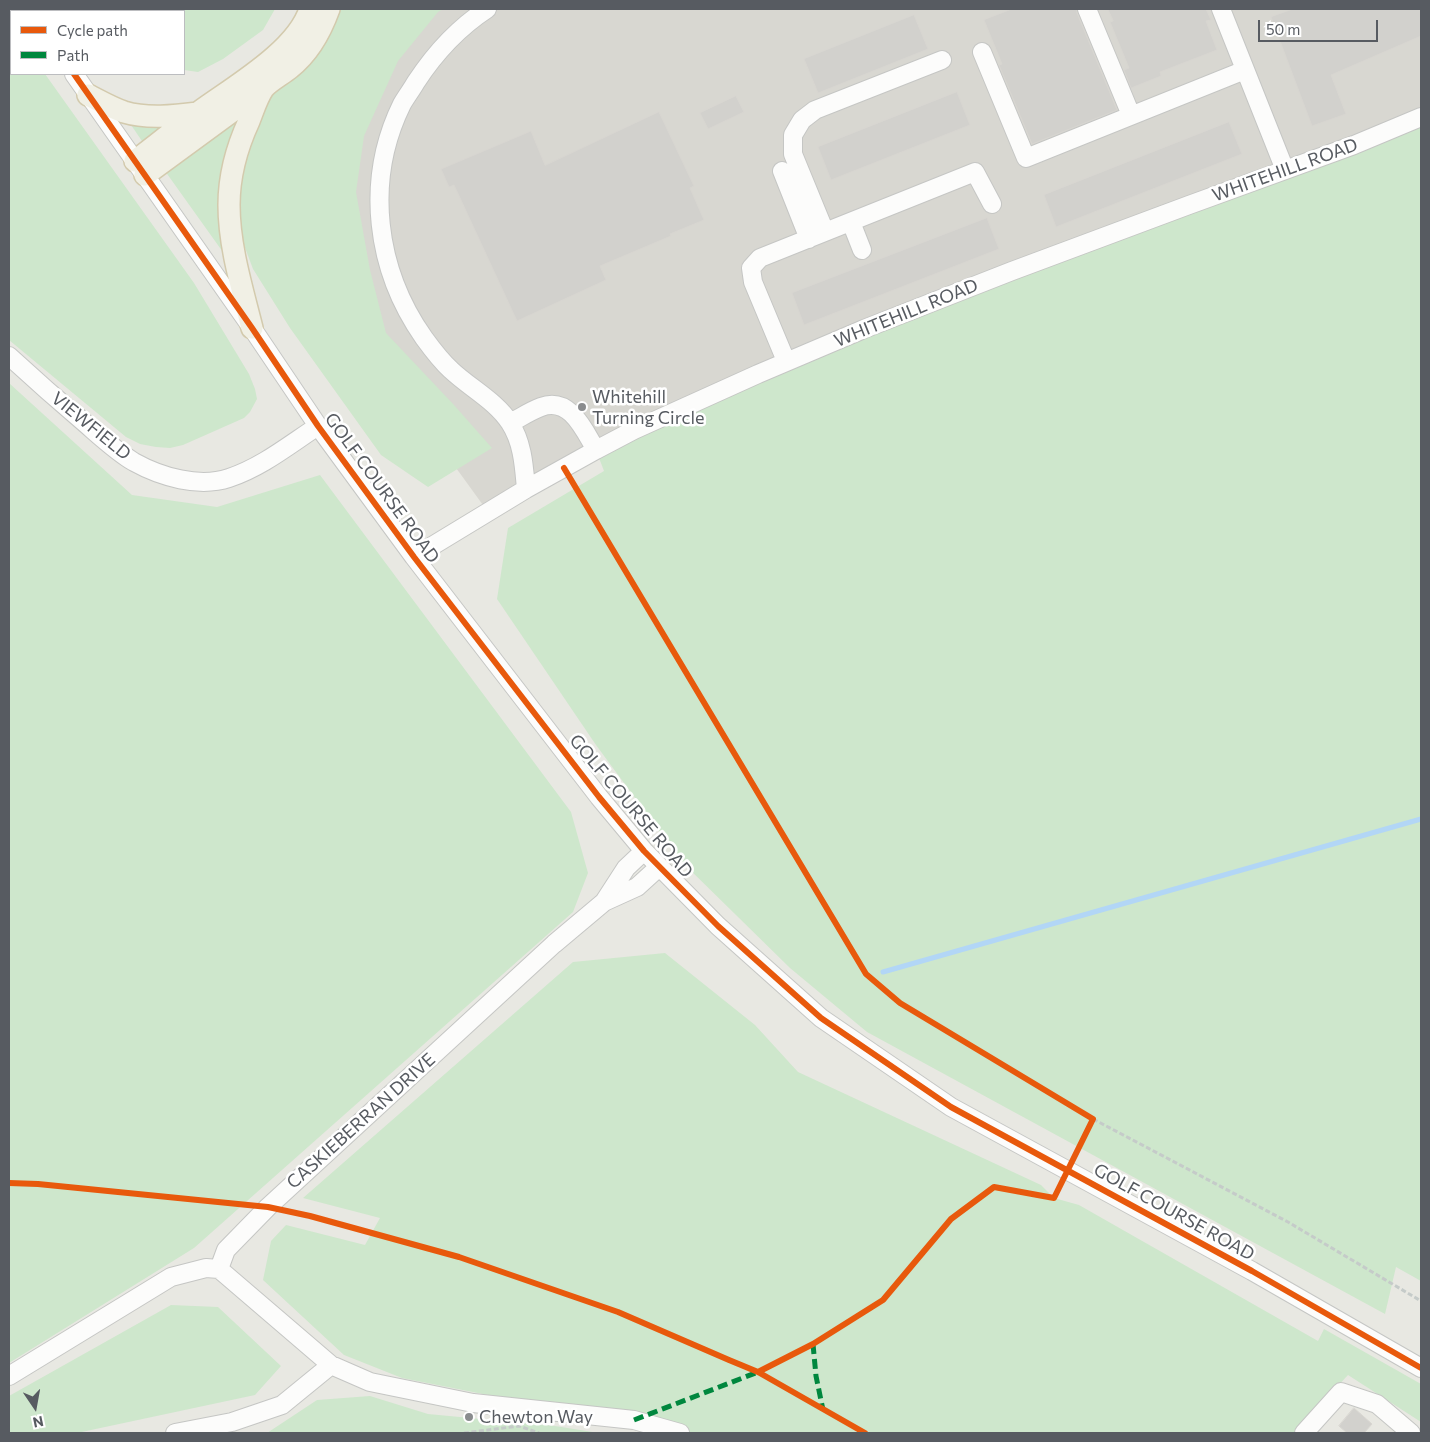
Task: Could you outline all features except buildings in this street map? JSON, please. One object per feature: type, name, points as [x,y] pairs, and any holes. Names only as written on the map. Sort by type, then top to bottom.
[{"type":"main road","points":[[140,168],[198,113],[274,58],[298,30],[310,9]]},
{"type":"main road","points":[[140,168],[264,88],[292,66],[309,49],[329,9]]},
{"type":"main road","points":[[252,328],[236,264],[229,205],[236,154],[264,88]]},
{"type":"main road","points":[[88,95],[123,112],[139,115],[177,116],[198,113]]},
{"type":"street","points":[[487,9],[476,16],[447,42],[427,66],[402,104],[389,136],[382,169],[380,204],[382,239],[390,272],[403,304],[424,338],[450,369],[490,401],[510,424],[522,454],[526,489]]},
{"type":"street","points":[[1087,9],[1131,115]]},
{"type":"street","points":[[1225,10],[1245,70],[1285,170]]},
{"type":"street","points":[[982,52],[1026,158],[1245,70]]},
{"type":"street","points":[[817,236],[793,154],[793,136],[802,120],[815,110],[942,60]]},
{"type":"street","name":"GOLF COURSE ROAD","points":[[75,75],[252,328],[318,426],[414,557],[599,797],[644,851],[718,926],[821,1018],[951,1107],[1252,1271],[1421,1368]]},
{"type":"street","name":"WHITEHILL ROAD","points":[[414,557],[526,489],[634,430],[786,362],[864,329],[1003,275],[1354,145],[1421,117]]},
{"type":"street","points":[[782,171],[817,236]]},
{"type":"street","points":[[786,362],[753,282],[751,268],[760,258],[975,172],[992,204]]},
{"type":"street","points":[[851,222],[862,250]]},
{"type":"street","name":"VIEWFIELD","points":[[9,356],[108,443],[134,462],[180,480],[212,481],[227,479],[258,466],[318,426]]},
{"type":"street","points":[[510,424],[540,407],[550,404],[560,405],[568,409],[576,418],[596,450]]},
{"type":"street","name":"CASKIEBERRAN DRIVE","points":[[604,902],[626,868],[644,851]]},
{"type":"street","name":"CASKIEBERRAN DRIVE","points":[[220,1269],[226,1250],[268,1206],[554,944],[604,902],[636,887],[659,867]]},
{"type":"street","points":[[9,1376],[171,1277],[206,1268],[220,1269],[330,1364],[370,1382],[473,1403],[634,1420],[680,1433]]},
{"type":"street","points":[[175,1433],[219,1429],[232,1422],[282,1405],[330,1364]]},
{"type":"street","points":[[1304,1433],[1341,1392],[1377,1404],[1411,1433]]},
{"type":"path","points":[[1085,1114],[1288,1222],[1421,1301]]},
{"type":"path","points":[[1088,1128],[1093,1119]]},
{"type":"path","points":[[464,1433],[519,1426],[539,1433]]},
{"type":"shaded area","points":[[344,9],[1421,9],[1421,118],[737,383],[488,512],[343,312]]},
{"type":"green space","points":[[9,9],[11,9],[10,75],[46,75],[194,283],[249,374],[257,399],[250,412],[244,418],[183,445],[170,448],[140,444],[126,437],[9,340]]},
{"type":"green space","points":[[275,9],[263,30],[223,59],[198,72],[185,70],[185,10],[68,10]]},
{"type":"green space","points":[[333,9],[443,9],[438,12],[398,61],[364,136],[356,192],[370,270],[386,333],[492,448],[428,487],[381,455],[290,328],[253,269],[229,205],[244,132]]},
{"type":"green space","points":[[238,117],[235,131],[225,255],[165,171]]},
{"type":"green space","points":[[1421,117],[1421,1281],[1396,1267],[1385,1314],[867,1032],[790,968],[683,863],[596,745],[497,599],[508,528],[604,471],[596,450],[634,430]]},
{"type":"green space","points":[[127,119],[167,124],[144,144]]},
{"type":"green space","points":[[9,383],[132,495],[217,507],[320,475],[571,812],[588,873],[573,912],[194,1248],[9,1363]]},
{"type":"green space","points":[[665,953],[755,1025],[798,1072],[1041,1185],[1054,1198],[1079,1205],[1318,1341],[1324,1329],[1421,1384],[1421,1422],[1348,1375],[1294,1433],[680,1433],[402,1378],[344,1355],[263,1280],[271,1241],[286,1225],[365,1245],[380,1218],[303,1198],[573,962]]},
{"type":"green space","points":[[171,1305],[218,1307],[281,1366],[255,1395],[77,1433],[9,1433],[9,1396]]},
{"type":"green space","points":[[370,1396],[428,1414],[555,1426],[599,1433],[267,1433],[317,1400]]},
{"type":"waterway","points":[[883,972],[1421,819]]},
{"type":"marked path","points":[[813,1344],[816,1376],[823,1410]]},
{"type":"marked path","points":[[634,1420],[758,1372]]},
{"type":"cycle path","points":[[75,75],[252,328],[318,426],[414,557],[599,797],[644,851],[718,926],[821,1018],[951,1107],[1252,1271],[1421,1368]]},
{"type":"cycle path","points":[[564,468],[866,974],[900,1003],[1093,1119],[1054,1198],[994,1187],[951,1219],[883,1300],[813,1344],[758,1372]]},
{"type":"cycle path","points":[[9,1183],[38,1184],[268,1207],[310,1216],[459,1257],[618,1312],[758,1372],[865,1433]]},
{"type":"place","name":"Whitehill Turning Circle","points":[[582,407]]},
{"type":"place","name":"Chewton Way","points":[[469,1417]]}]
